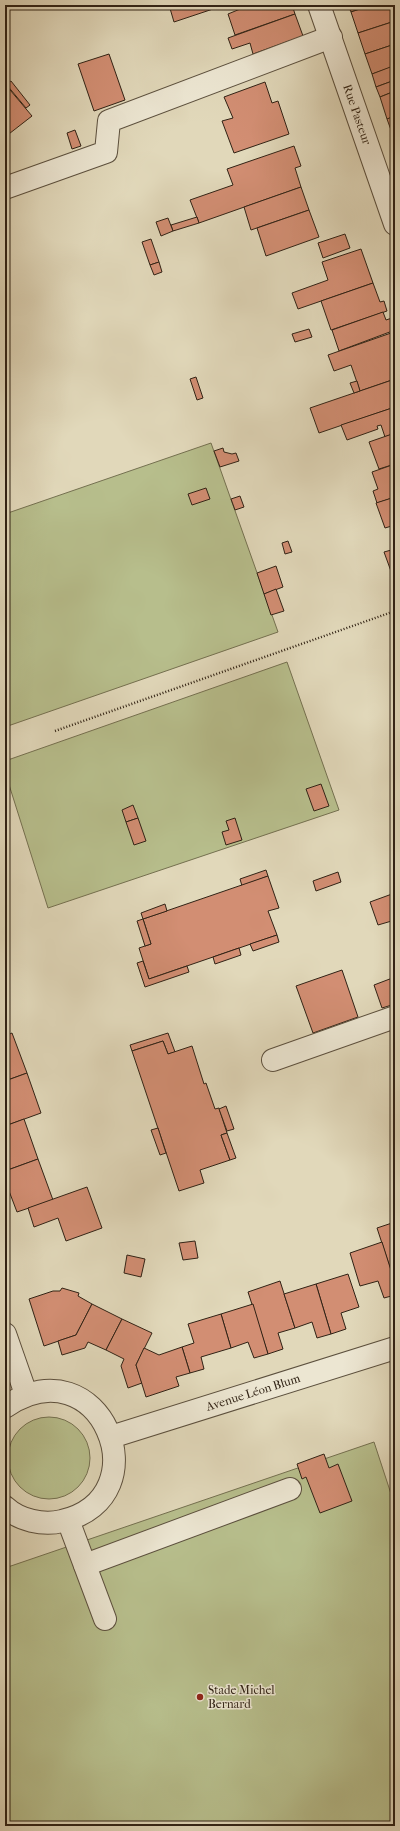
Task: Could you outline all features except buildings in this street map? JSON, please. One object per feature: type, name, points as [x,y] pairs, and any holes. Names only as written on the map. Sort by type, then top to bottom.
[{"type":"street","name":"Rue Pasteur","points":[[320,5],[331,38],[389,184],[395,224]]},
{"type":"street","points":[[5,188],[106,152],[109,121],[331,38]]},
{"type":"street","points":[[273,1060],[395,1017]]},
{"type":"street","points":[[5,1334],[26,1394]]},
{"type":"street","name":"Avenue Léon Blum","points":[[111,1438],[395,1348]]},
{"type":"street","points":[[5,1407],[26,1394],[39,1391],[65,1393],[78,1398],[99,1414],[106,1425],[111,1438],[114,1463],[107,1487],[90,1508],[68,1520],[56,1523],[30,1520],[18,1516],[5,1507]]},
{"type":"street","points":[[85,1565],[290,1490]]},
{"type":"street","points":[[68,1520],[105,1619]]},
{"type":"path","points":[[55,731],[395,611]]},
{"type":"green space","points":[[211,443],[278,632],[5,727],[5,514]]},
{"type":"green space","points":[[287,662],[339,810],[48,908],[5,772],[5,761]]},
{"type":"green space","points":[[49,1417],[65,1420],[78,1429],[87,1442],[90,1458],[87,1474],[78,1487],[65,1496],[49,1499],[33,1496],[20,1487],[11,1474],[8,1458],[11,1442],[20,1429],[33,1420]]},
{"type":"green space","name":"Stade Michel Bernard","points":[[374,1442],[395,1506],[395,1826],[5,1826],[5,1568]]},
{"type":"place","name":"Stade Michel Bernard","points":[[200,1697]]}]
